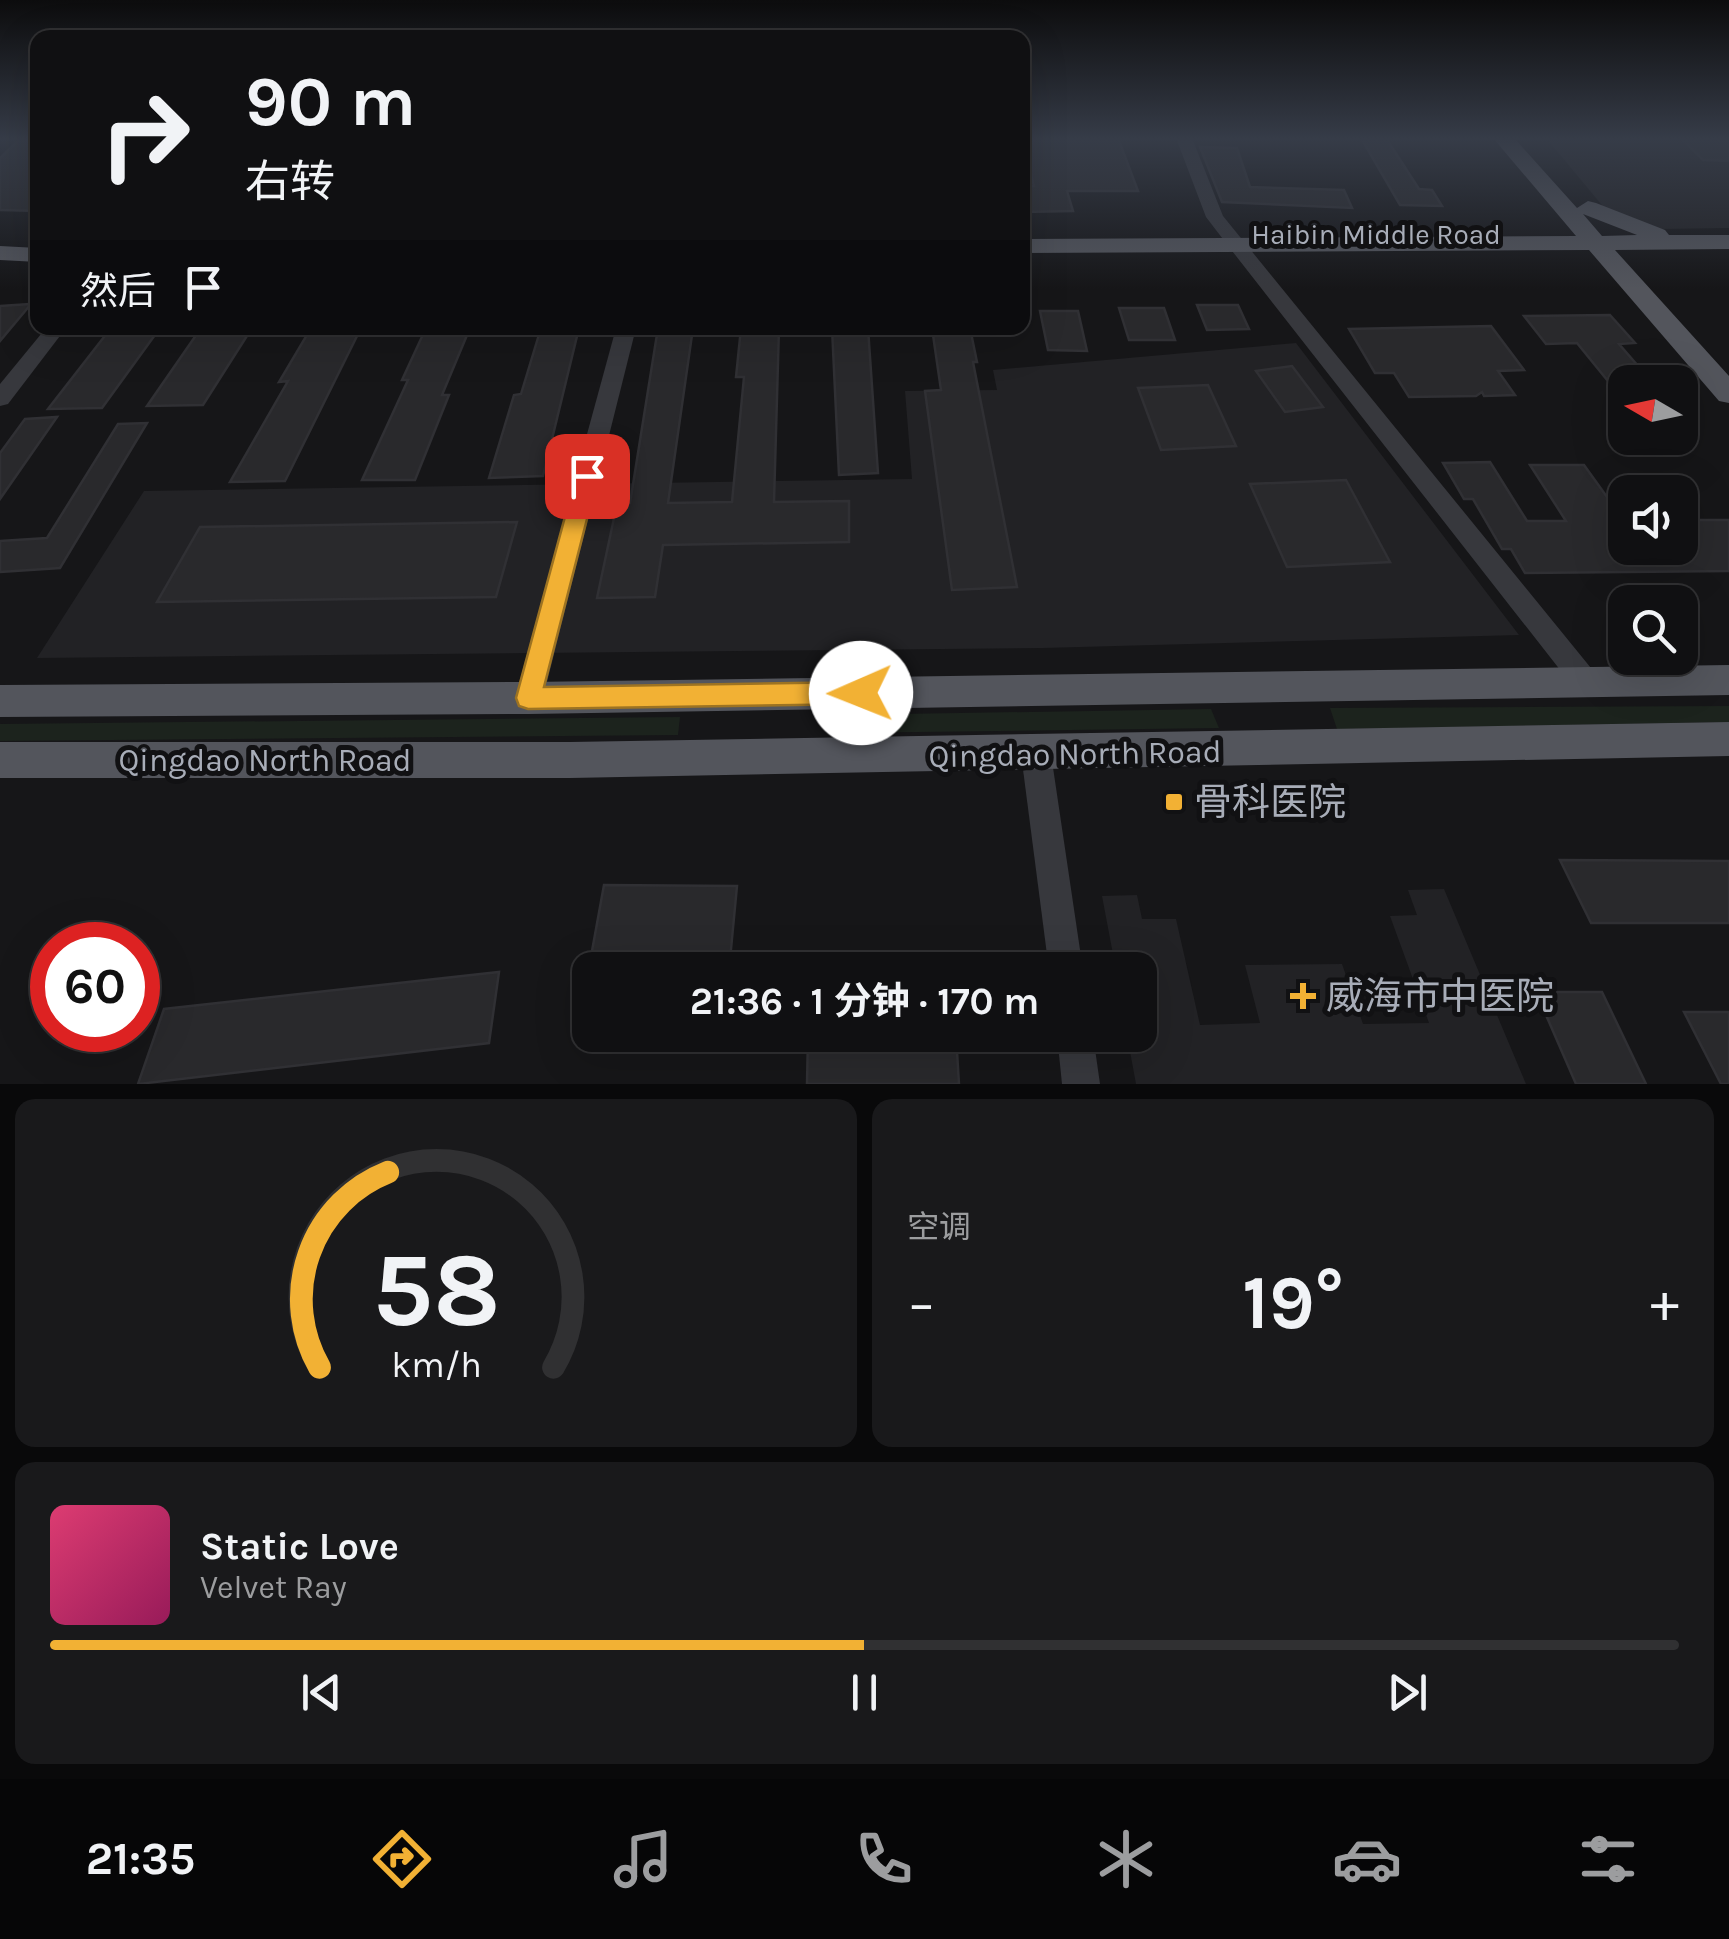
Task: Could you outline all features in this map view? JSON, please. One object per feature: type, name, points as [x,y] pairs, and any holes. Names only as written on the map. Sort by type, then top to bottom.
[{"type":"main road","points":[[1556,189],[1616,253],[1729,394]]},
{"type":"main road","points":[[1562,189],[1576,208],[1686,242]]},
{"type":"main road","points":[[1537,243],[1557,232],[1576,208]]},
{"type":"main road","name":"Haibin Middle Road","points":[[1030,266],[1616,253],[1686,242],[1729,242]]},
{"type":"main road","name":"Haibin Middle Road","points":[[1030,246],[1537,243],[1729,263]]},
{"type":"main road","points":[[0,253],[30,254]]},
{"type":"main road","points":[[1616,253],[1729,364]]},
{"type":"main road","points":[[0,271],[30,272]]},
{"type":"main road","name":"Qingdao North Road","points":[[0,700],[528,698],[1729,680]]},
{"type":"main road","name":"Qingdao North Road","points":[[0,760],[570,760],[1729,739]]},
{"type":"street","points":[[1204,189],[1215,216],[1234,243],[1585,681]]},
{"type":"street","points":[[0,399],[50,335]]},
{"type":"street","points":[[528,698],[624,335]]},
{"type":"street","points":[[1036,754],[1064,952]]},
{"type":"street","points":[[1077,1052],[1082,1084]]},
{"type":"shaded area","points":[[1588,189],[1729,189],[1729,228],[1661,229],[1606,210]]},
{"type":"shaded area","points":[[1296,343],[1519,635],[1043,648],[37,658],[144,491],[912,479],[905,391],[997,390],[993,370]]},
{"type":"shaded area","points":[[1729,706],[1729,722],[1337,729],[1330,708]]},
{"type":"shaded area","points":[[1211,709],[1219,728],[840,733],[840,715]]},
{"type":"shaded area","points":[[680,717],[678,735],[0,741],[0,724]]},
{"type":"shaded area","name":"威海市中医院","points":[[1444,889],[1526,1084],[1136,1084],[1130,1052],[1157,1052],[1157,952],[1113,952],[1102,896],[1137,895],[1142,919],[1176,919],[1200,1025],[1260,1023],[1245,965],[1342,964],[1363,1024],[1429,1023],[1390,916],[1417,915],[1408,890]]},
{"type":"building","points":[[0,189],[30,189],[30,211],[0,210]]},
{"type":"building","points":[[1030,189],[1138,191],[1067,191],[1073,211],[1030,212]]},
{"type":"building","points":[[1217,189],[1344,190],[1352,208],[1222,202]]},
{"type":"building","points":[[1390,189],[1432,190],[1442,206],[1400,205]]},
{"type":"building","points":[[30,304],[0,341],[0,306]]},
{"type":"building","points":[[1197,305],[1238,305],[1249,329],[1207,330]]},
{"type":"building","points":[[1119,308],[1164,308],[1175,340],[1129,340]]},
{"type":"building","points":[[1040,311],[1078,311],[1087,351],[1048,350]]},
{"type":"building","points":[[1610,315],[1635,343],[1619,344],[1637,365],[1608,365],[1608,381],[1577,343],[1546,344],[1524,316]]},
{"type":"building","points":[[1491,326],[1524,370],[1498,371],[1515,395],[1484,396],[1482,392],[1476,396],[1409,397],[1394,373],[1375,373],[1349,329]]},
{"type":"building","points":[[106,335],[155,335],[102,408],[48,409]]},
{"type":"building","points":[[196,335],[248,335],[203,405],[147,406]]},
{"type":"building","points":[[307,335],[358,335],[285,481],[230,482],[288,381],[279,382]]},
{"type":"building","points":[[423,335],[467,335],[442,395],[449,395],[415,480],[362,480],[408,380],[402,380]]},
{"type":"building","points":[[539,335],[577,335],[543,476],[489,478],[514,395],[521,394]]},
{"type":"building","points":[[657,335],[692,335],[668,503],[732,502],[744,377],[736,377],[740,335],[779,335],[774,502],[849,501],[849,542],[663,545],[655,597],[597,598],[617,504],[630,503]]},
{"type":"building","points":[[832,335],[868,335],[878,473],[839,475]]},
{"type":"building","points":[[933,335],[971,335],[977,362],[973,362],[1017,587],[952,590],[925,391],[941,390]]},
{"type":"building","points":[[1292,366],[1323,407],[1285,412],[1256,371]]},
{"type":"building","points":[[1208,385],[1236,446],[1161,450],[1138,388]]},
{"type":"building","points":[[57,417],[0,499],[0,453],[25,419]]},
{"type":"building","points":[[147,423],[60,568],[0,572],[0,541],[47,538],[118,424]]},
{"type":"building","points":[[1490,462],[1527,521],[1566,521],[1530,465],[1584,465],[1608,498],[1608,565],[1698,565],[1698,520],[1729,520],[1729,571],[1525,573],[1511,549],[1502,549],[1473,499],[1464,499],[1443,463]]},
{"type":"building","points":[[1346,480],[1390,562],[1287,567],[1250,484]]},
{"type":"building","points":[[517,522],[496,597],[157,602],[200,527]]},
{"type":"building","points":[[1560,860],[1729,861],[1729,923],[1591,923]]},
{"type":"building","points":[[604,885],[737,886],[731,952],[592,952]]},
{"type":"building","points":[[499,972],[489,1043],[138,1084],[149,1052],[160,1052],[164,1009]]},
{"type":"building","points":[[1536,992],[1602,992],[1646,1084],[1576,1084]]},
{"type":"building","points":[[1684,1012],[1729,1012],[1729,1084],[1721,1084]]},
{"type":"building","points":[[808,1052],[957,1052],[959,1084],[807,1084]]},
{"type":"place","name":"骨科医院","points":[[1174,802]]},
{"type":"place","name":"威海市中医院","points":[[1303,996]]},
{"type":"route","points":[[587,476],[528,698],[861,693]]}]
